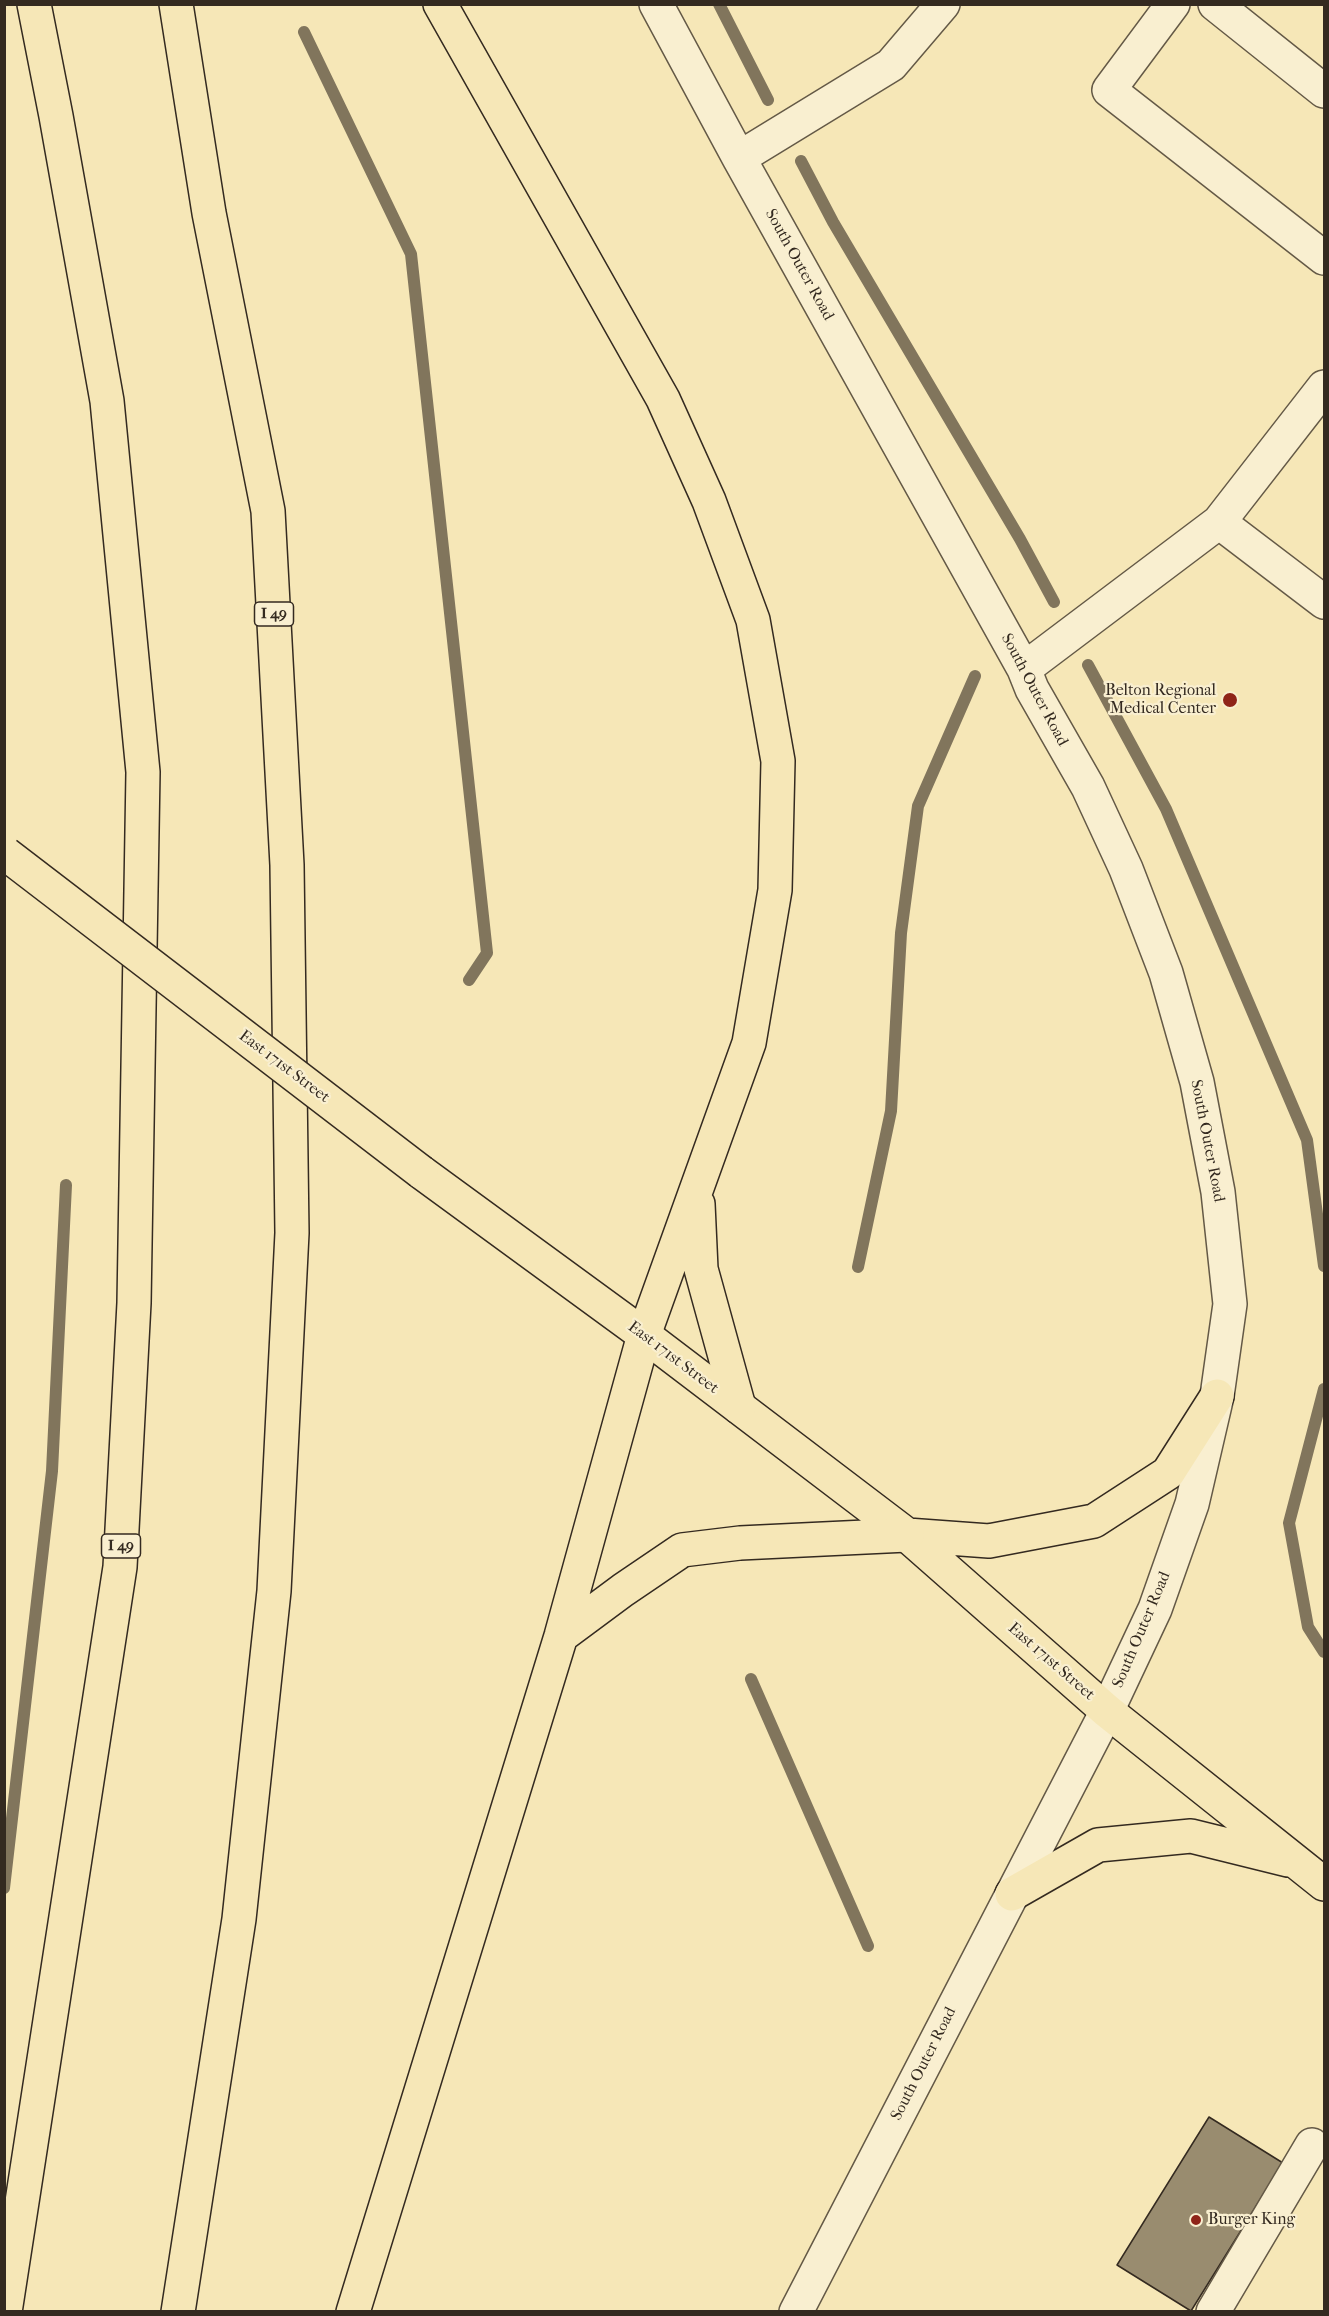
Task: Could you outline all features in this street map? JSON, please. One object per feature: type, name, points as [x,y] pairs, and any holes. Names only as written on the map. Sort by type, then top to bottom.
[{"type":"main road","name":"I 49","points":[[5,2312],[120,1568],[135,1303],[143,772],[106,402],[34,4]]},
{"type":"main road","name":"I 49","points":[[176,4],[209,213],[268,510],[287,865],[292,1233],[274,1591],[239,1919],[178,2312]]},
{"type":"main road","points":[[353,2312],[561,1636],[644,1335],[749,1043],[775,891],[778,761],[753,620],[709,501],[663,399],[440,4]]},
{"type":"main road","name":"East 171st Street","points":[[5,854],[421,1172],[644,1335],[907,1535],[1107,1711],[1324,1884]]},
{"type":"main road","points":[[697,1188],[701,1269],[739,1407]]},
{"type":"main road","points":[[561,1636],[682,1550],[740,1543],[907,1535],[989,1541],[1094,1521],[1168,1473],[1217,1396]]},
{"type":"main road","points":[[1012,1894],[1098,1845],[1191,1836],[1297,1862]]},
{"type":"street","name":"South Outer Road","points":[[656,4],[739,158],[1024,669],[1032,689],[1088,787],[1126,868],[1167,973],[1197,1082],[1218,1192],[1230,1304],[1217,1396],[1192,1504],[1155,1609],[1107,1711],[796,2312]]},
{"type":"street","points":[[739,158],[891,65],[943,4]]},
{"type":"street","points":[[1173,4],[1109,90],[1324,258]]},
{"type":"street","points":[[1215,4],[1324,91]]},
{"type":"street","points":[[1024,669],[1219,522],[1319,406]]},
{"type":"street","points":[[1219,522],[1324,602]]},
{"type":"street","points":[[1213,2312],[1312,2145]]},
{"type":"building","points":[[1209,2117],[1283,2163],[1191,2311],[1117,2265]]},
{"type":"waterway","points":[[719,4],[768,100]]},
{"type":"waterway","points":[[304,32],[411,254],[487,953],[469,980]]},
{"type":"waterway","points":[[801,161],[833,222],[1020,539],[1054,602]]},
{"type":"waterway","points":[[1088,665],[1166,809],[1307,1140],[1324,1266]]},
{"type":"waterway","points":[[858,1267],[891,1111],[901,933],[918,806],[975,676]]},
{"type":"waterway","points":[[4,1888],[52,1471],[66,1185]]},
{"type":"waterway","points":[[1324,1389],[1289,1523],[1308,1627],[1324,1652]]},
{"type":"waterway","points":[[751,1679],[868,1946]]},
{"type":"place","name":"Belton Regional Medical Center","points":[[1230,700]]},
{"type":"place","name":"Burger King","points":[[1196,2220]]}]
